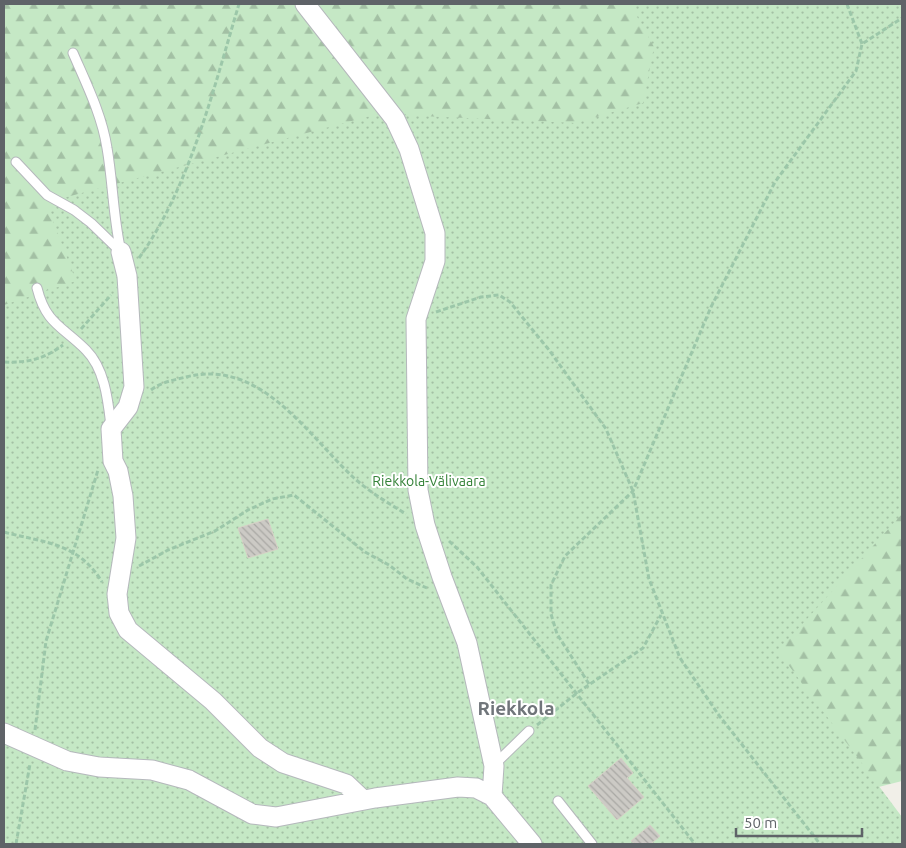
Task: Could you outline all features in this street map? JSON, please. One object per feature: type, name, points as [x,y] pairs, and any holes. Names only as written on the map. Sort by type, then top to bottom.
[{"type":"street","points":[[305,4],[395,119],[409,149],[435,233],[435,261],[416,319],[418,490],[425,525],[467,643],[494,766],[492,796]]},
{"type":"street","points":[[121,252],[127,276],[134,387],[128,407],[111,428],[113,461],[118,471],[123,496],[126,538],[111,585],[117,594],[119,613],[128,630],[213,701],[260,748],[283,763],[346,784],[363,800]]},
{"type":"street","points":[[4,733],[67,760],[99,767],[152,770],[189,780],[252,814],[276,817],[363,800],[458,787],[476,788],[492,796],[532,844]]},
{"type":"lane","points":[[73,53],[92,96],[107,146],[115,223],[121,252]]},
{"type":"lane","points":[[16,162],[47,195],[74,210],[91,223],[121,252]]},
{"type":"lane","points":[[37,288],[40,303],[53,323],[87,351],[96,364],[107,393],[111,428]]},
{"type":"lane","points":[[494,766],[529,731]]},
{"type":"lane","points":[[558,801],[592,844]]},
{"type":"path","points":[[4,362],[26,363],[49,356],[72,338],[127,276],[161,225],[203,123],[239,4]]},
{"type":"path","points":[[590,684],[557,634],[551,614],[551,585],[565,556],[633,491],[711,306],[775,182],[856,71],[862,44],[847,4]]},
{"type":"path","points":[[862,44],[902,18]]},
{"type":"path","points":[[416,319],[481,297],[499,295],[510,302],[549,350],[606,429],[633,491],[649,579],[680,658],[718,714],[820,844]]},
{"type":"path","points":[[16,844],[33,747],[46,641],[101,462]]},
{"type":"path","points":[[4,532],[55,543],[80,556],[111,585],[145,561],[215,532],[248,510],[272,499],[294,494],[365,552],[389,565],[407,579],[425,588],[448,590]]},
{"type":"path","points":[[529,731],[590,684],[643,648],[662,614]]},
{"type":"green space","name":"Riekkola-Välivaara","points":[[4,4],[902,4],[902,781],[828,800],[4,844]]},
{"type":"green space","name":"Riekkola-Välivaara","points":[[630,4],[902,4],[902,514],[778,651],[902,817],[902,844],[4,844],[4,305],[76,281],[54,224],[48,202],[378,114],[576,123],[643,103],[654,47]]},
{"type":"building","points":[[268,519],[278,549],[248,558],[238,528]]},
{"type":"building","points":[[621,758],[633,773],[627,778],[644,797],[617,820],[588,786]]},
{"type":"building","points":[[650,825],[660,836],[651,844],[635,844],[631,841]]},
{"type":"district","name":"Riekkola","points":[[516,708]]}]
